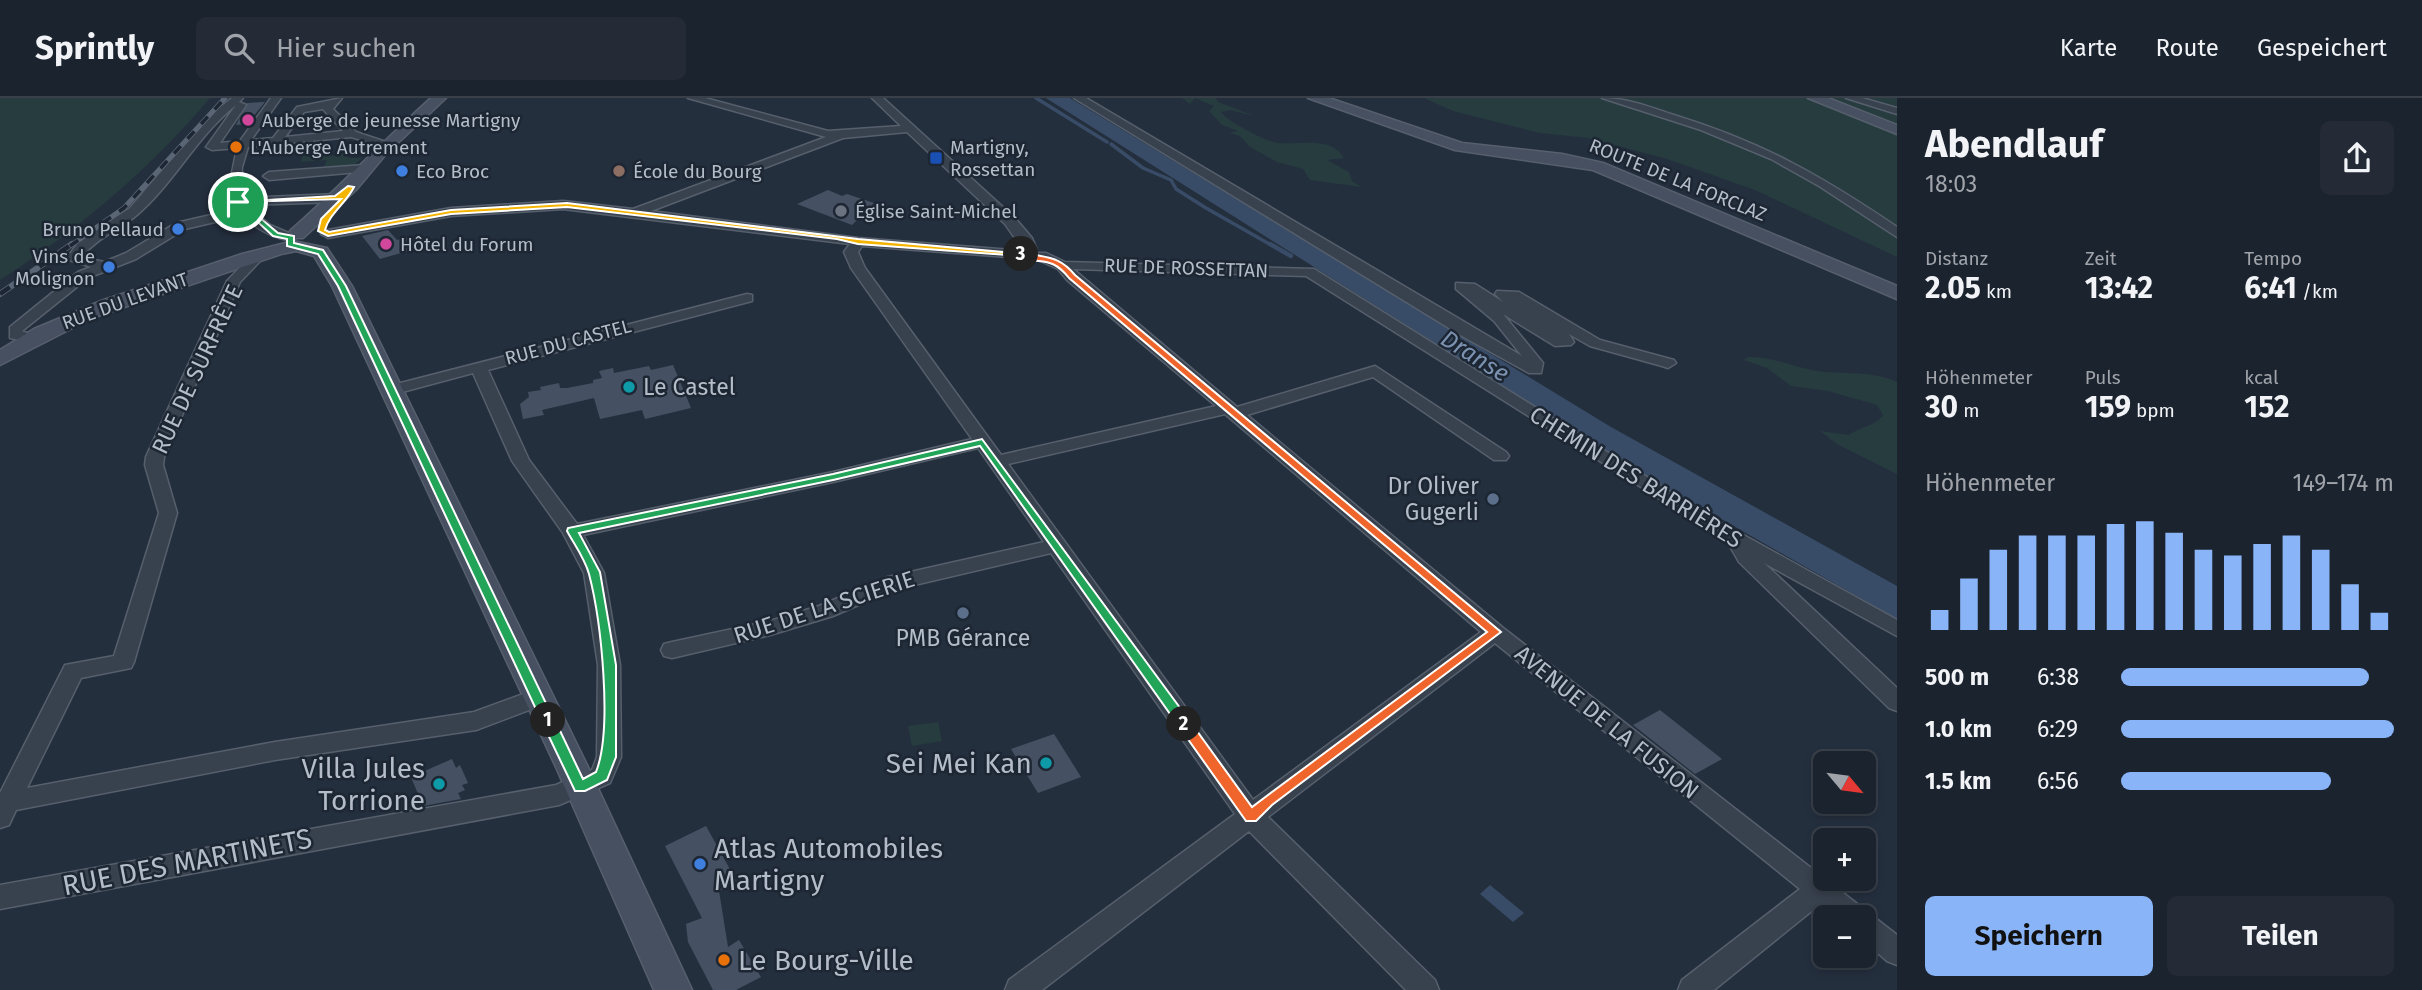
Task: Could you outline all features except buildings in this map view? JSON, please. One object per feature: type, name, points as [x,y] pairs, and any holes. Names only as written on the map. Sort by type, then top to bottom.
[{"type":"street","points":[[103,266],[73,259],[84,246],[134,211],[156,182],[185,155],[213,118],[238,98]]},
{"type":"street","points":[[244,98],[212,147],[242,144],[275,155],[365,169]]},
{"type":"street","points":[[276,98],[242,144],[233,175],[233,199],[276,235],[321,252],[342,286],[580,787],[673,990]]},
{"type":"street","points":[[295,241],[439,98]]},
{"type":"street","points":[[693,98],[839,136],[909,128]]},
{"type":"street","name":"AVENUE DE LA FUSION","points":[[877,98],[1010,221],[1027,241],[1030,253],[1063,266],[1495,632],[1813,885]]},
{"type":"street","points":[[1079,98],[1467,333],[1535,370],[1535,363],[1499,318],[1461,286],[1470,287],[1560,343],[1566,342],[1565,338],[1526,308],[1501,295],[1514,295],[1602,346],[1668,363]]},
{"type":"street","name":"ROUTE DE LA FORCLAZ","points":[[1315,98],[1460,147],[1562,159],[1597,166],[1897,293]]},
{"type":"street","points":[[1606,98],[1738,141],[1793,165],[1848,197],[1897,233]]},
{"type":"street","points":[[1815,98],[1897,130]]},
{"type":"street","points":[[1851,98],[1897,111]]},
{"type":"street","points":[[260,202],[275,155],[302,109],[333,102],[333,116],[352,134],[389,145]]},
{"type":"street","points":[[275,155],[352,134]]},
{"type":"street","points":[[637,213],[835,140],[839,136]]},
{"type":"street","points":[[238,202],[344,193]]},
{"type":"street","points":[[342,286],[325,235],[324,221],[344,200],[344,193]]},
{"type":"street","points":[[325,235],[459,211],[567,205],[858,242],[1030,253]]},
{"type":"street","points":[[31,340],[15,335],[15,330],[74,281],[131,256],[181,226],[211,219]]},
{"type":"street","name":"RUE DU LEVANT","points":[[0,359],[31,340],[90,312],[295,241],[325,235]]},
{"type":"street","points":[[858,242],[851,252],[858,268],[1251,817],[1425,990]]},
{"type":"street","name":"RUE DE SURFRÊTE","points":[[3,808],[72,671],[123,662],[168,513],[154,465],[155,457],[234,282],[255,259],[254,256]]},
{"type":"street","name":"RUE DE ROSSETTAN","points":[[1063,266],[1084,264],[1309,272]]},
{"type":"street","name":"CHEMIN DES BARRIÈRES","points":[[1309,272],[1738,540],[1897,629]]},
{"type":"street","name":"RUE DU CASTEL","points":[[391,390],[747,298]]},
{"type":"street","points":[[478,366],[521,461],[572,531],[594,572],[609,665],[611,702],[607,768],[602,776],[580,787]]},
{"type":"street","points":[[998,461],[1232,410],[1375,371],[1500,456]]},
{"type":"street","points":[[572,531],[833,477],[982,442]]},
{"type":"street","points":[[1738,540],[1746,557],[1897,702]]},
{"type":"street","name":"RUE DE LA SCIERIE","points":[[672,650],[758,631],[814,615],[888,584],[1058,545]]},
{"type":"street","points":[[1019,990],[1251,817],[1267,800],[1495,632]]},
{"type":"street","name":"RUE DE SURFRÊTE","points":[[3,808],[275,751],[476,721],[537,698]]},
{"type":"street","name":"RUE DES MARTINETS","points":[[0,897],[559,794],[580,787]]},
{"type":"street","points":[[1692,990],[1818,891]]},
{"type":"street","name":"AVENUE DE LA FUSION","points":[[1820,891],[1838,905]]},
{"type":"street","points":[[1876,935],[1897,952]]},
{"type":"green space","points":[[0,98],[210,98],[163,150],[112,197],[58,240],[0,280]]},
{"type":"green space","points":[[1182,98],[1195,98],[1190,104]]},
{"type":"green space","points":[[1195,98],[1216,98],[1218,102],[1255,116],[1230,110],[1221,112],[1238,126],[1273,142],[1314,143],[1331,147],[1344,158],[1327,160],[1349,172],[1352,181],[1361,187],[1310,180],[1303,169],[1277,162],[1250,147],[1240,136],[1230,133],[1238,131],[1222,125],[1209,111],[1214,106]]},
{"type":"green space","points":[[1424,98],[1897,98],[1897,257],[1755,190],[1667,159],[1588,138],[1540,133],[1453,111]]},
{"type":"green space","points":[[354,151],[348,158],[362,158],[350,169],[322,171],[327,160],[301,162],[304,152],[331,153],[331,156]]},
{"type":"green space","points":[[1748,357],[1769,359],[1815,371],[1870,375],[1897,382],[1897,474],[1837,444],[1820,431],[1849,435],[1880,419],[1883,415],[1877,405],[1828,391],[1791,386],[1767,368],[1744,360]]},
{"type":"green space","points":[[938,722],[942,741],[912,746],[908,726]]},
{"type":"water","name":"Dranse","points":[[1046,98],[1070,98],[1611,427],[1897,586],[1897,619],[1644,475]]},
{"type":"water","points":[[1490,885],[1524,913],[1513,922],[1480,894]]},
{"type":"waterway","points":[[1036,98],[1107,142]]},
{"type":"waterway","points":[[1111,144],[1143,168],[1171,180],[1176,189],[1206,208],[1273,246]]},
{"type":"waterway","points":[[1270,244],[1291,256]]},
{"type":"railway","points":[[70,246],[124,208],[225,98]]},
{"type":"railway","points":[[0,294],[72,244]]},
{"type":"place","name":"Auberge de jeunesse Martigny","points":[[248,120]]},
{"type":"place","name":"L'Auberge Autrement","points":[[236,147]]},
{"type":"place","name":"Martigny, Rossettan","points":[[936,158]]},
{"type":"place","name":"Eco Broc","points":[[402,171]]},
{"type":"place","name":"École du Bourg","points":[[619,171]]},
{"type":"place","name":"Église Saint-Michel","points":[[841,211]]},
{"type":"place","name":"Bruno Pellaud","points":[[178,229]]},
{"type":"place","name":"Hôtel du Forum","points":[[386,244]]},
{"type":"place","name":"Vins de Molignon","points":[[109,267]]},
{"type":"place","name":"Le Castel","points":[[629,387]]},
{"type":"place","name":"Dr Oliver Gugerli","points":[[1493,499]]},
{"type":"place","name":"PMB Gérance","points":[[963,613]]},
{"type":"place","name":"Sei Mei Kan","points":[[1046,763]]},
{"type":"place","name":"Villa Jules Torrione","points":[[439,784]]},
{"type":"place","name":"Atlas Automobiles Martigny","points":[[700,864]]},
{"type":"place","name":"Le Bourg-Ville","points":[[724,960]]},
{"type":"route","points":[[350,187],[344,200],[324,221],[321,231],[328,234],[451,212],[567,205],[837,237],[858,242],[963,252],[1021,254],[1030,258],[1041,256],[1063,266],[1495,632],[1267,800],[1251,817],[1071,562],[982,442],[833,477],[572,531],[594,572],[609,665],[611,702],[607,768],[602,776],[580,787],[342,286],[321,252],[314,248],[289,244],[291,237],[276,235],[238,202],[337,198],[350,187]]}]
